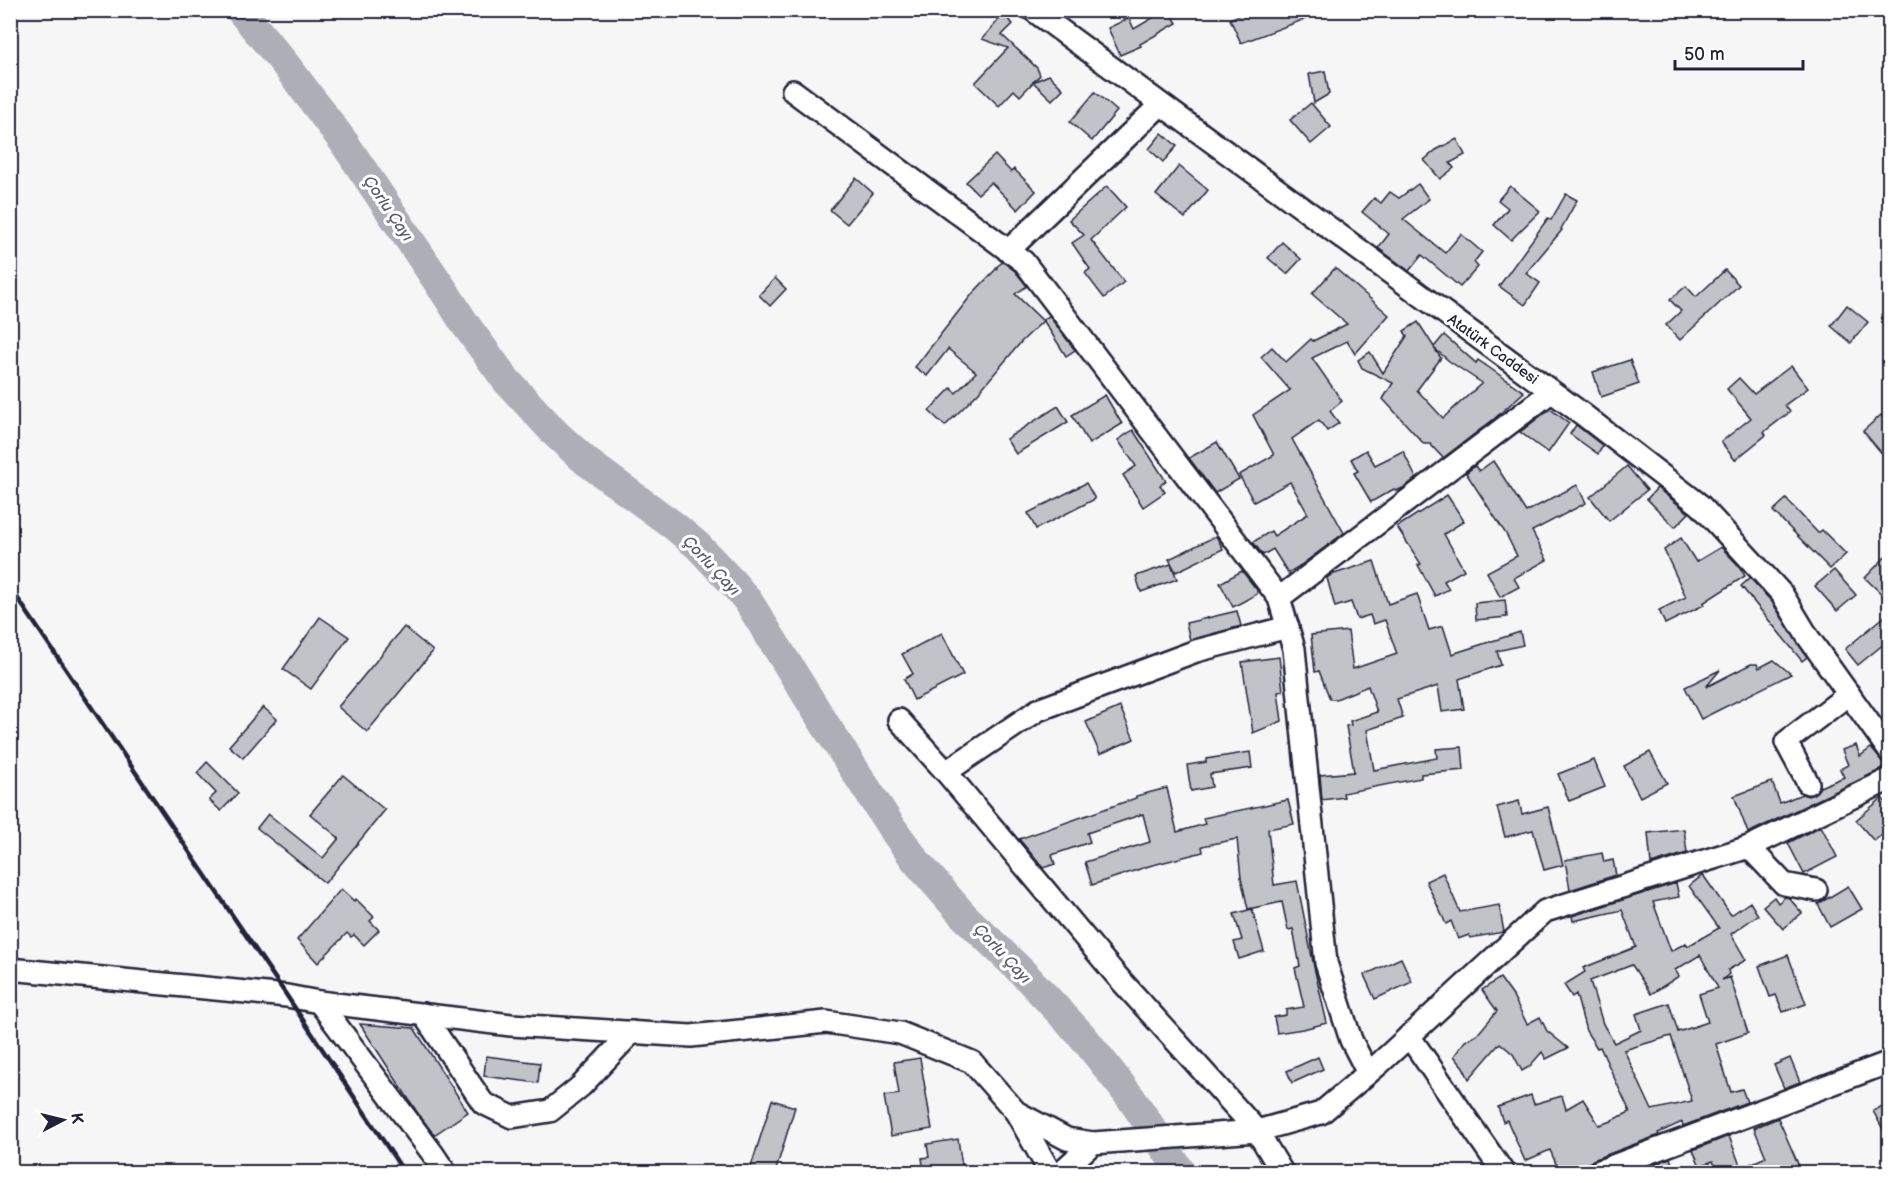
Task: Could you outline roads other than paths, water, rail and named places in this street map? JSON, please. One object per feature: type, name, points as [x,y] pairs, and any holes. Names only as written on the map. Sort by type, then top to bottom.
[{"type":"street","name":"Atatürk Caddesi","points":[[1033,10],[1551,392],[1700,505],[1782,594],[1808,636],[1890,752]]},
{"type":"street","points":[[793,91],[1024,262],[1283,612],[1294,648],[1326,963],[1351,1040],[1368,1072]]},
{"type":"street","points":[[1008,251],[1160,105]]},
{"type":"street","points":[[946,772],[1038,710],[1196,651],[1263,633],[1283,612],[1551,392]]},
{"type":"street","points":[[1808,783],[1786,742],[1849,694]]},
{"type":"street","points":[[899,720],[946,772],[1116,975],[1257,1131],[1282,1173]]},
{"type":"street","points":[[1016,1112],[1067,1139],[1093,1143],[1257,1131],[1321,1113],[1545,911],[1749,847],[1890,778]]},
{"type":"street","points":[[1749,847],[1784,884],[1816,890]]},
{"type":"street","points":[[10,969],[287,996],[319,1002],[512,1025],[692,1036],[826,1022],[900,1033],[972,1062],[1016,1112],[1050,1173]]},
{"type":"street","points":[[319,1002],[445,1173]]},
{"type":"street","points":[[423,1014],[483,1103],[512,1117],[550,1111],[581,1086],[632,1032]]},
{"type":"street","points":[[1409,1036],[1503,1173]]},
{"type":"street","points":[[1597,1173],[1890,1062]]},
{"type":"street","points":[[1061,1173],[1093,1143]]},
{"type":"waterway","name":"Çorlu Çayı","points":[[240,10],[285,64],[343,141],[465,324],[506,380],[557,435],[587,462],[673,525],[698,546],[732,582],[748,601],[826,726],[916,861],[963,915],[1024,974],[1084,1038],[1131,1098],[1181,1172]]},
{"type":"railway","points":[[10,587],[404,1172]]}]
